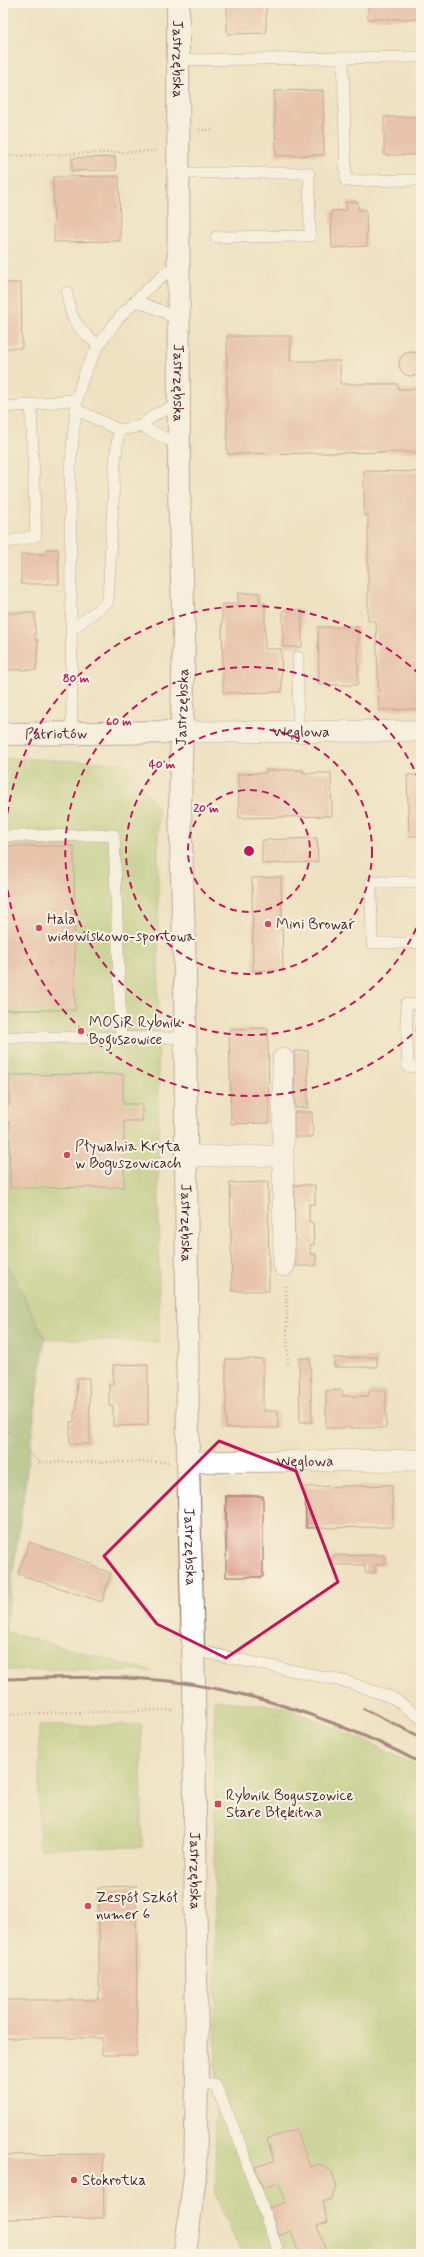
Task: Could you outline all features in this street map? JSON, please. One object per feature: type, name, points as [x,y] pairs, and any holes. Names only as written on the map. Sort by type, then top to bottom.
[{"type":"street","name":"Jastrzębska","points":[[178,3],[177,60],[180,262],[179,444],[184,635],[181,732],[182,896],[186,1038],[188,1462],[194,1709],[197,2083],[195,2175],[186,2254]]},
{"type":"street","name":"Węglowa","points":[[181,732],[421,731]]},
{"type":"street","name":"Patriotów","points":[[3,734],[181,732]]},
{"type":"street","points":[[283,1059],[284,1266]]},
{"type":"street","points":[[187,1156],[284,1156]]},
{"type":"street","name":"Węglowa","points":[[188,1462],[421,1460]]},
{"type":"lane","points":[[177,60],[421,57]]},
{"type":"lane","points":[[343,58],[346,181],[421,180]]},
{"type":"lane","points":[[179,173],[309,173],[310,236],[216,237]]},
{"type":"lane","points":[[72,733],[70,469],[76,404],[85,369],[98,345],[159,278],[180,262]]},
{"type":"lane","points":[[67,292],[69,310],[74,321],[82,333],[98,345]]},
{"type":"lane","points":[[137,301],[164,312],[180,322]]},
{"type":"lane","points":[[3,407],[76,404],[119,430],[141,426],[154,416],[180,404]]},
{"type":"lane","points":[[3,543],[36,536],[31,405]]},
{"type":"lane","points":[[141,426],[179,444]]},
{"type":"lane","points":[[72,630],[108,602],[119,430]]},
{"type":"lane","points":[[298,657],[298,731]]},
{"type":"lane","points":[[3,836],[114,835],[121,1038]]},
{"type":"lane","points":[[421,882],[371,882],[372,944],[421,943]]},
{"type":"lane","points":[[421,1004],[406,1004],[408,1067],[421,1067]]},
{"type":"lane","points":[[3,1037],[186,1038]]},
{"type":"lane","points":[[193,1650],[348,1682],[393,1698],[421,1718]]},
{"type":"lane","points":[[197,2083],[215,2084],[238,2138],[280,2254]]},
{"type":"path","points":[[194,130],[212,130]]},
{"type":"path","points":[[3,159],[11,156],[163,151]]},
{"type":"path","points":[[284,1266],[288,1363]]},
{"type":"path","points":[[3,1425],[38,1462],[188,1462]]},
{"type":"path","points":[[3,1714],[194,1709]]},
{"type":"highlighted area","points":[[219,1441],[296,1471],[338,1582],[226,1658],[157,1624],[104,1556]]},
{"type":"green space","name":"MOSiR Rybnik Boguszowice","points":[[3,758],[125,763],[158,808],[159,1343],[45,1338],[3,1255]]},
{"type":"green space","points":[[3,1255],[45,1338],[5,1632],[3,1631]]},
{"type":"green space","points":[[3,1631],[152,1671],[3,1670]]},
{"type":"green space","points":[[214,1700],[283,1707],[373,1744],[421,1769],[421,2254],[242,2254],[216,2196]]},
{"type":"green space","points":[[141,1725],[142,1847],[39,1848],[39,1726]]},
{"type":"building","points":[[227,3],[266,3],[266,33],[227,34]]},
{"type":"building","points":[[368,3],[421,3],[421,19],[368,19]]},
{"type":"building","points":[[323,90],[324,155],[276,156],[274,91]]},
{"type":"building","points":[[384,117],[421,117],[421,155],[384,155]]},
{"type":"building","points":[[115,157],[116,170],[72,171],[72,158]]},
{"type":"building","points":[[119,176],[120,241],[54,242],[53,177]]},
{"type":"building","points":[[346,202],[358,202],[358,210],[366,210],[367,246],[332,248],[331,211],[347,210]]},
{"type":"building","points":[[3,283],[21,283],[22,348],[3,348]]},
{"type":"building","points":[[227,336],[291,336],[290,361],[340,361],[340,384],[398,384],[398,389],[418,389],[418,380],[421,380],[421,452],[227,454]]},
{"type":"building","points":[[411,352],[419,356],[423,364],[419,372],[411,376],[403,372],[399,364],[403,356]]},
{"type":"building","points":[[364,471],[421,472],[421,709],[379,710],[376,621],[368,621],[368,515],[364,515]]},
{"type":"building","points":[[46,549],[58,549],[59,584],[21,584],[21,554],[46,554]]},
{"type":"building","points":[[238,593],[259,593],[260,603],[265,603],[265,649],[281,649],[282,692],[223,693],[222,604],[238,604]]},
{"type":"building","points":[[283,610],[302,610],[302,647],[283,647]]},
{"type":"building","points":[[3,613],[35,613],[35,640],[38,640],[36,670],[3,670]]},
{"type":"building","points":[[318,627],[358,627],[358,685],[319,685]]},
{"type":"building","points":[[266,770],[303,770],[303,773],[331,773],[332,816],[239,818],[238,774],[266,773]]},
{"type":"building","points":[[407,775],[421,775],[421,836],[409,836]]},
{"type":"building","points":[[317,838],[318,862],[262,864],[262,840]]},
{"type":"building","name":"Hala widowiskowo-sportowa","points":[[3,846],[74,846],[75,1010],[3,1010]]},
{"type":"building","points":[[281,877],[283,970],[253,971],[252,878]]},
{"type":"building","points":[[268,1028],[269,1123],[231,1124],[229,1029]]},
{"type":"building","points":[[294,1051],[308,1051],[308,1108],[295,1108]]},
{"type":"building","name":"Pływalnia Kryta w Boguszowicach","points":[[123,1074],[123,1104],[142,1104],[142,1121],[124,1121],[124,1187],[10,1188],[9,1122],[3,1122],[3,1105],[9,1105],[9,1075]]},
{"type":"building","points":[[294,1112],[312,1112],[313,1137],[294,1137]]},
{"type":"building","points":[[268,1182],[269,1291],[232,1291],[230,1183]]},
{"type":"building","points":[[294,1185],[315,1185],[315,1204],[309,1204],[309,1222],[313,1222],[314,1245],[310,1245],[310,1254],[316,1254],[316,1266],[295,1266]]},
{"type":"building","points":[[377,1357],[377,1367],[334,1367],[334,1358]]},
{"type":"building","points":[[299,1358],[310,1358],[312,1422],[300,1422]]},
{"type":"building","points":[[226,1359],[263,1359],[263,1411],[278,1411],[278,1428],[226,1428]]},
{"type":"building","points":[[148,1364],[148,1425],[113,1426],[113,1406],[109,1406],[109,1384],[113,1384],[113,1365]]},
{"type":"building","points":[[77,1378],[89,1378],[90,1444],[70,1444],[70,1422],[74,1422],[74,1411],[76,1412]]},
{"type":"building","points":[[342,1390],[342,1396],[369,1396],[369,1390],[386,1390],[386,1428],[326,1428],[326,1391]]},
{"type":"building","points":[[392,1485],[393,1527],[306,1528],[305,1487]]},
{"type":"building","points":[[226,1496],[263,1496],[263,1577],[226,1577]]},
{"type":"building","points":[[29,1542],[93,1564],[92,1566],[111,1573],[102,1602],[18,1574]]},
{"type":"building","points":[[385,1555],[385,1564],[375,1565],[375,1573],[365,1573],[365,1565],[332,1565],[332,1556]]},
{"type":"building","points":[[136,1886],[137,2055],[102,2055],[102,2038],[3,2038],[3,2000],[99,2000],[99,1887]]},
{"type":"building","points":[[296,2129],[310,2167],[319,2164],[332,2172],[337,2186],[331,2199],[322,2202],[328,2222],[317,2226],[327,2254],[299,2254],[291,2231],[279,2236],[269,2208],[286,2202],[279,2183],[263,2188],[255,2167],[274,2161],[267,2139]]},
{"type":"building","points":[[103,2154],[104,2218],[3,2219],[3,2155]]},
{"type":"railway","points":[[3,1679],[86,1677],[128,1678],[169,1681],[202,1686],[267,1701],[299,1711],[361,1734],[421,1763]]},
{"type":"railway","points":[[364,1709],[421,1737]]},
{"type":"place","name":"Mini Browar","points":[[268,924]]},
{"type":"place","name":"Hala widowiskowo-sportowa","points":[[39,928]]},
{"type":"place","name":"MOSiR Rybnik Boguszowice","points":[[81,1031]]},
{"type":"place","name":"Pływalnia Kryta w Boguszowicach","points":[[67,1155]]},
{"type":"place","name":"Rybnik Boguszowice Stare Błękitna","points":[[218,1804]]},
{"type":"place","name":"Zespół Szkół numer 6","points":[[88,1906]]},
{"type":"place","name":"Stokrotka","points":[[74,2180]]}]
